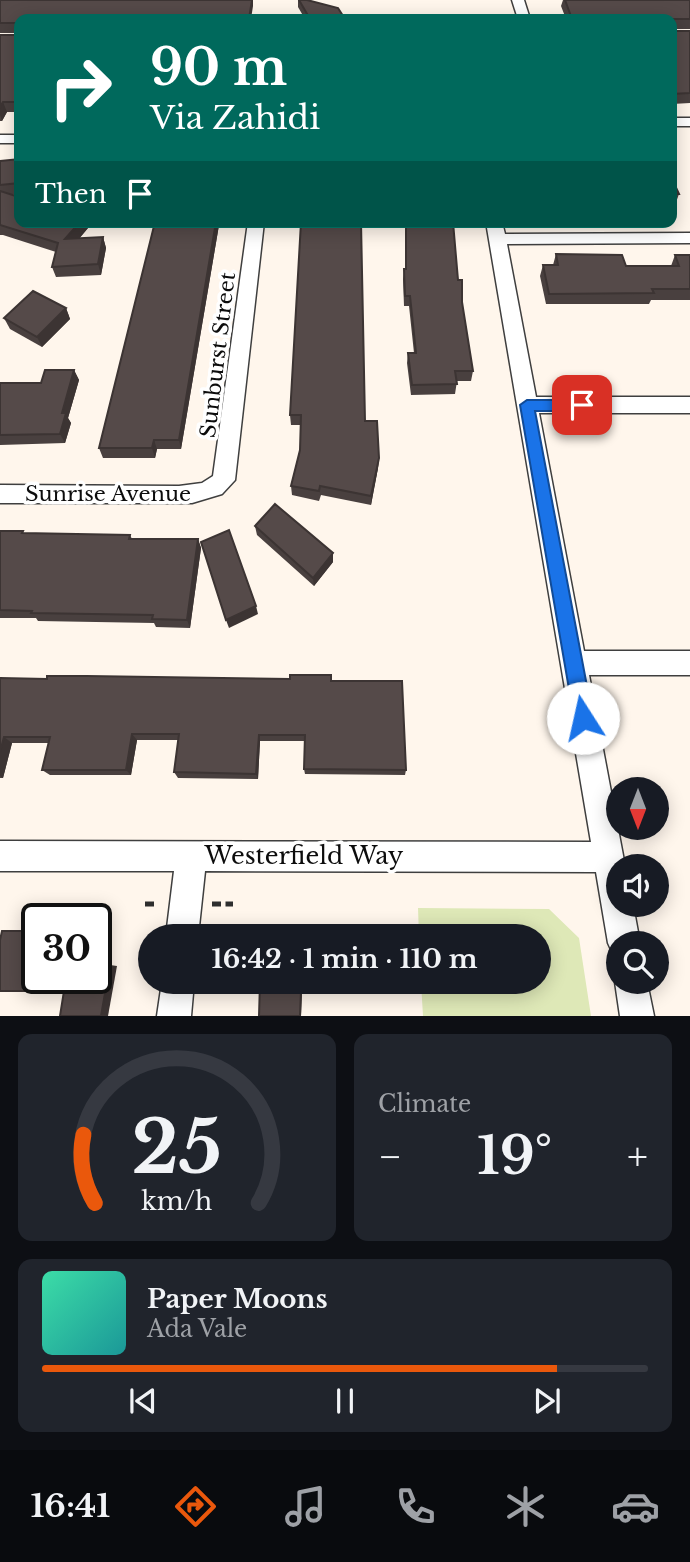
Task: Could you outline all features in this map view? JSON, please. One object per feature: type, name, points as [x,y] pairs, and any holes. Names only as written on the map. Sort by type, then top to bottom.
[{"type":"street","name":"Sunburst Street","points":[[215,489],[224,480],[228,463],[255,228]]},
{"type":"street","points":[[608,854],[495,230],[690,238]]},
{"type":"street","points":[[527,405],[690,405]]},
{"type":"street","name":"Sunrise Avenue","points":[[0,494],[179,495],[215,489]]},
{"type":"street","points":[[573,663],[690,663]]},
{"type":"street","name":"Westerfield Way","points":[[0,856],[606,857]]},
{"type":"street","points":[[183,924],[191,856]]},
{"type":"street","points":[[174,1016],[176,994]]},
{"type":"street","points":[[633,994],[637,1016]]},
{"type":"green space","points":[[418,908],[549,909],[579,938],[591,1016],[423,1016],[422,994],[551,994],[551,924],[419,924]]},
{"type":"building","points":[[0,0],[252,0],[250,14],[14,14],[14,23],[0,23]]},
{"type":"building","points":[[299,0],[338,8],[342,14],[307,14]]},
{"type":"building","points":[[565,0],[690,0],[690,19],[677,19],[677,14],[570,14]]},
{"type":"building","points":[[677,31],[690,31],[690,93],[677,94]]},
{"type":"building","points":[[0,35],[14,35],[14,102],[3,102],[0,107]]},
{"type":"building","points":[[14,160],[14,184],[0,185],[0,161]]},
{"type":"building","points":[[0,191],[14,195],[14,228],[75,228],[65,239],[103,237],[98,264],[52,267],[58,243],[0,225]]},
{"type":"building","points":[[154,228],[215,228],[179,440],[154,440],[152,448],[99,448]]},
{"type":"building","points":[[301,228],[361,228],[365,421],[377,421],[379,458],[371,496],[320,486],[319,491],[291,486],[300,450],[301,415],[290,415]]},
{"type":"building","points":[[406,228],[454,228],[458,280],[462,280],[462,302],[473,371],[455,371],[457,384],[412,385],[408,353],[416,353],[410,296],[405,296]]},
{"type":"building","points":[[556,254],[622,255],[626,266],[679,266],[675,255],[690,255],[690,289],[652,289],[654,293],[549,294],[543,265],[558,265]]},
{"type":"building","points":[[33,291],[66,308],[37,337],[4,318]]},
{"type":"building","points":[[45,370],[74,370],[62,413],[66,413],[60,434],[0,435],[0,383],[41,383]]},
{"type":"building","points":[[275,504],[333,553],[313,578],[255,526]]},
{"type":"building","points":[[229,530],[256,606],[226,620],[201,542]]},
{"type":"building","points":[[0,531],[130,535],[129,539],[198,539],[187,620],[152,619],[153,615],[0,610]]},
{"type":"building","points":[[290,675],[331,675],[331,681],[402,681],[406,770],[304,769],[305,735],[259,735],[256,774],[174,772],[179,734],[132,734],[126,770],[42,770],[50,737],[4,737],[0,752],[0,678],[87,676],[290,679]]},
{"type":"building","points":[[2,931],[21,931],[21,991],[0,991]]},
{"type":"building","points":[[64,994],[105,994],[101,1016],[60,1016]]},
{"type":"building","points":[[260,994],[301,994],[300,1016],[259,1016]]},
{"type":"route","points":[[582,405],[527,405],[583,718]]}]
